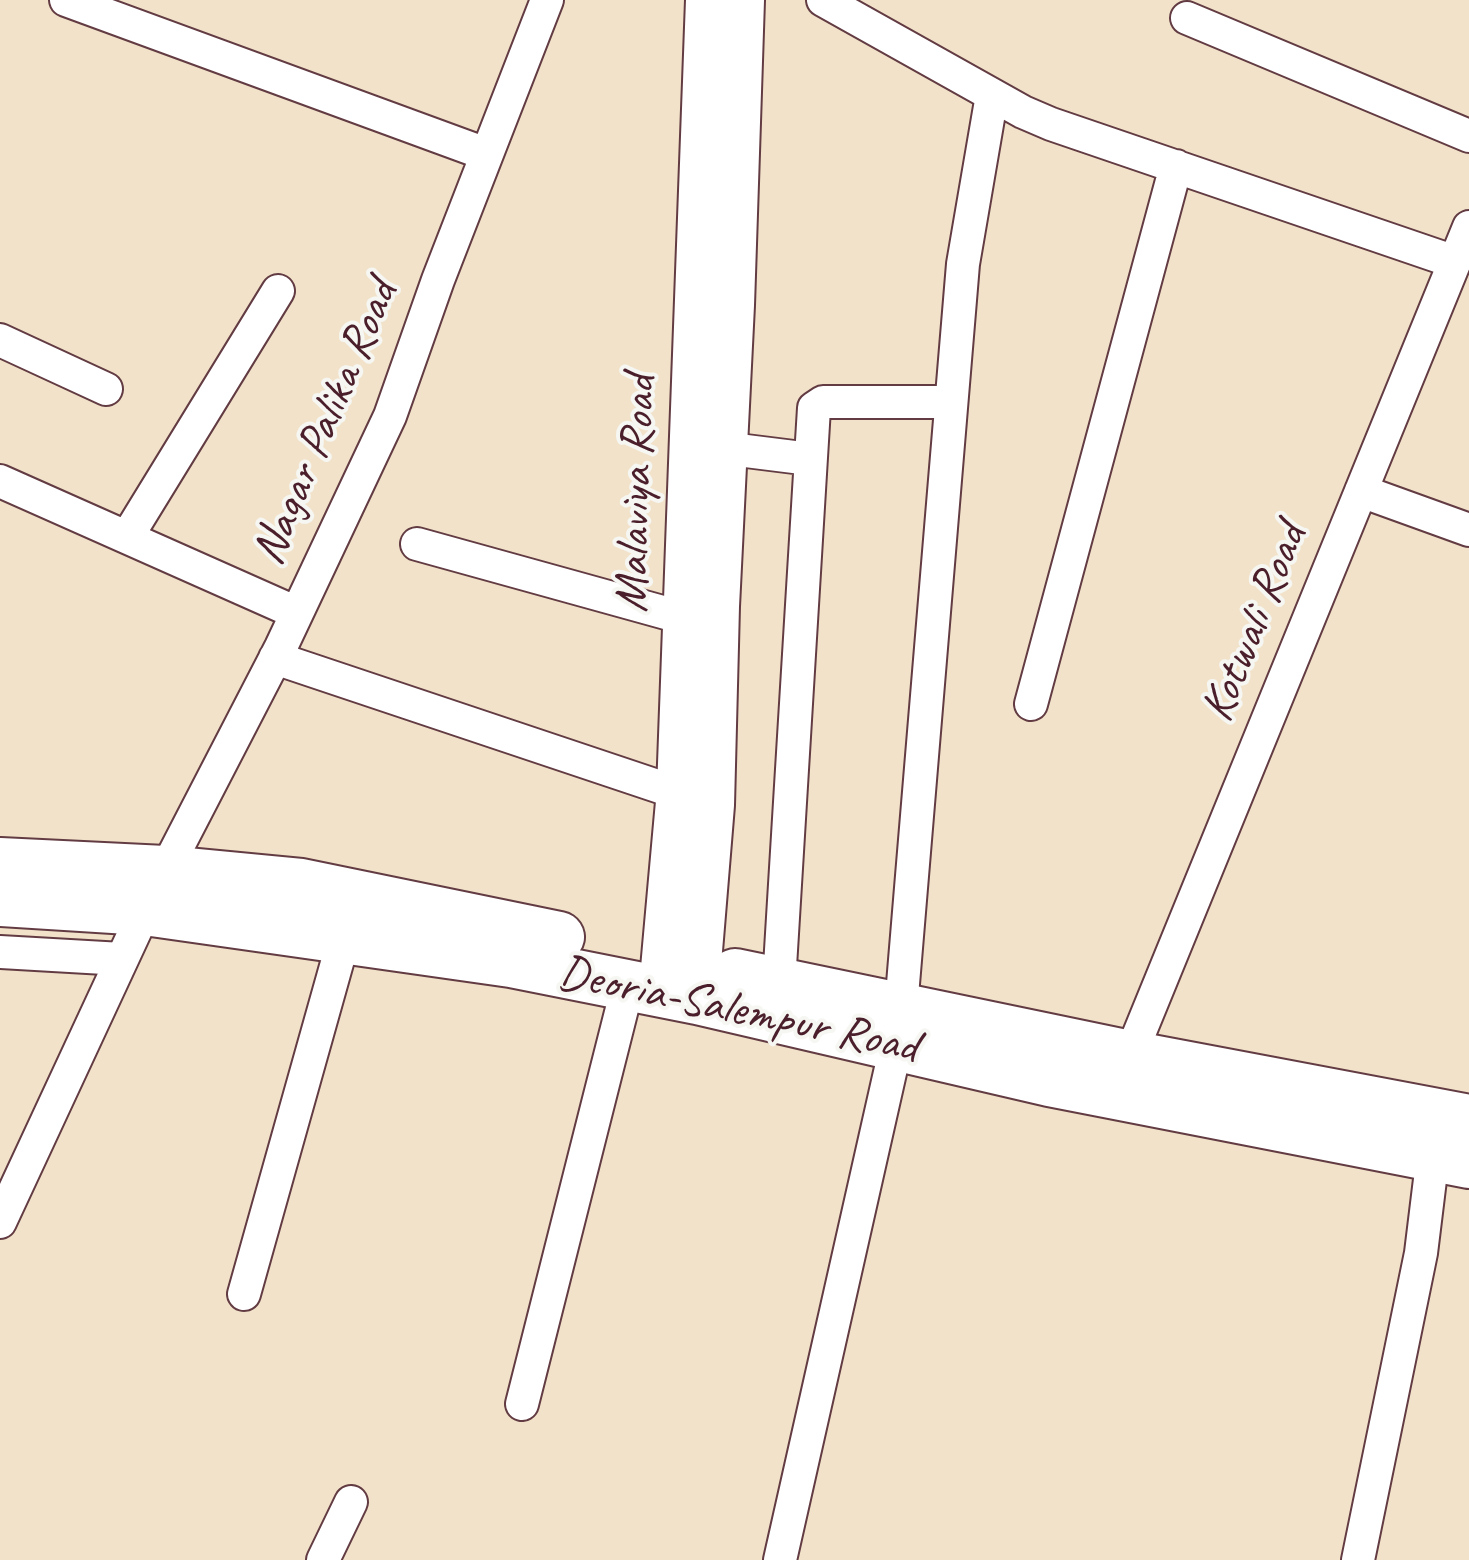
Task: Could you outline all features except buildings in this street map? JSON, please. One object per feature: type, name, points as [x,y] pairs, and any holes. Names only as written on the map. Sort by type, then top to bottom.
[{"type":"highway","name":"Deoria-Salempur Road","points":[[0,864],[155,890],[344,938],[669,980],[779,983],[1048,1081],[1451,1159]]},
{"type":"highway","name":"Deoria-Salempur Road","points":[[0,902],[301,884],[669,980],[899,1027],[1130,1056],[1469,1120]]},
{"type":"main road","name":"Malaviya Road","points":[[669,980],[695,798],[709,446],[708,0]]},
{"type":"main road","name":"Malaviya Road","points":[[695,798],[684,618],[734,286],[743,0]]},
{"type":"street","points":[[66,0],[486,154]]},
{"type":"street","name":"Nagar Palika Road","points":[[0,1222],[155,890],[275,658],[390,416],[547,0]]},
{"type":"street","points":[[823,0],[1051,124],[1455,262]]},
{"type":"street","points":[[1187,18],[1469,136]]},
{"type":"street","points":[[780,1560],[899,1027],[966,233],[992,94]]},
{"type":"street","points":[[1031,704],[1176,166]]},
{"type":"street","name":"Kotwali Road","points":[[1130,1056],[1469,227]]},
{"type":"street","points":[[128,537],[278,290]]},
{"type":"street","points":[[0,340],[106,389]]},
{"type":"street","points":[[779,983],[814,408],[823,402],[951,402]]},
{"type":"street","points":[[709,446],[810,459]]},
{"type":"street","points":[[0,481],[297,613]]},
{"type":"street","points":[[1361,491],[1469,530]]},
{"type":"street","points":[[417,544],[684,618]]},
{"type":"street","points":[[275,658],[695,798]]},
{"type":"street","points":[[244,1294],[344,938]]},
{"type":"street","points":[[0,952],[122,959]]},
{"type":"street","points":[[522,1404],[669,980]]},
{"type":"street","points":[[1358,1560],[1421,1253],[1451,1159]]},
{"type":"street","points":[[323,1560],[351,1502]]}]
